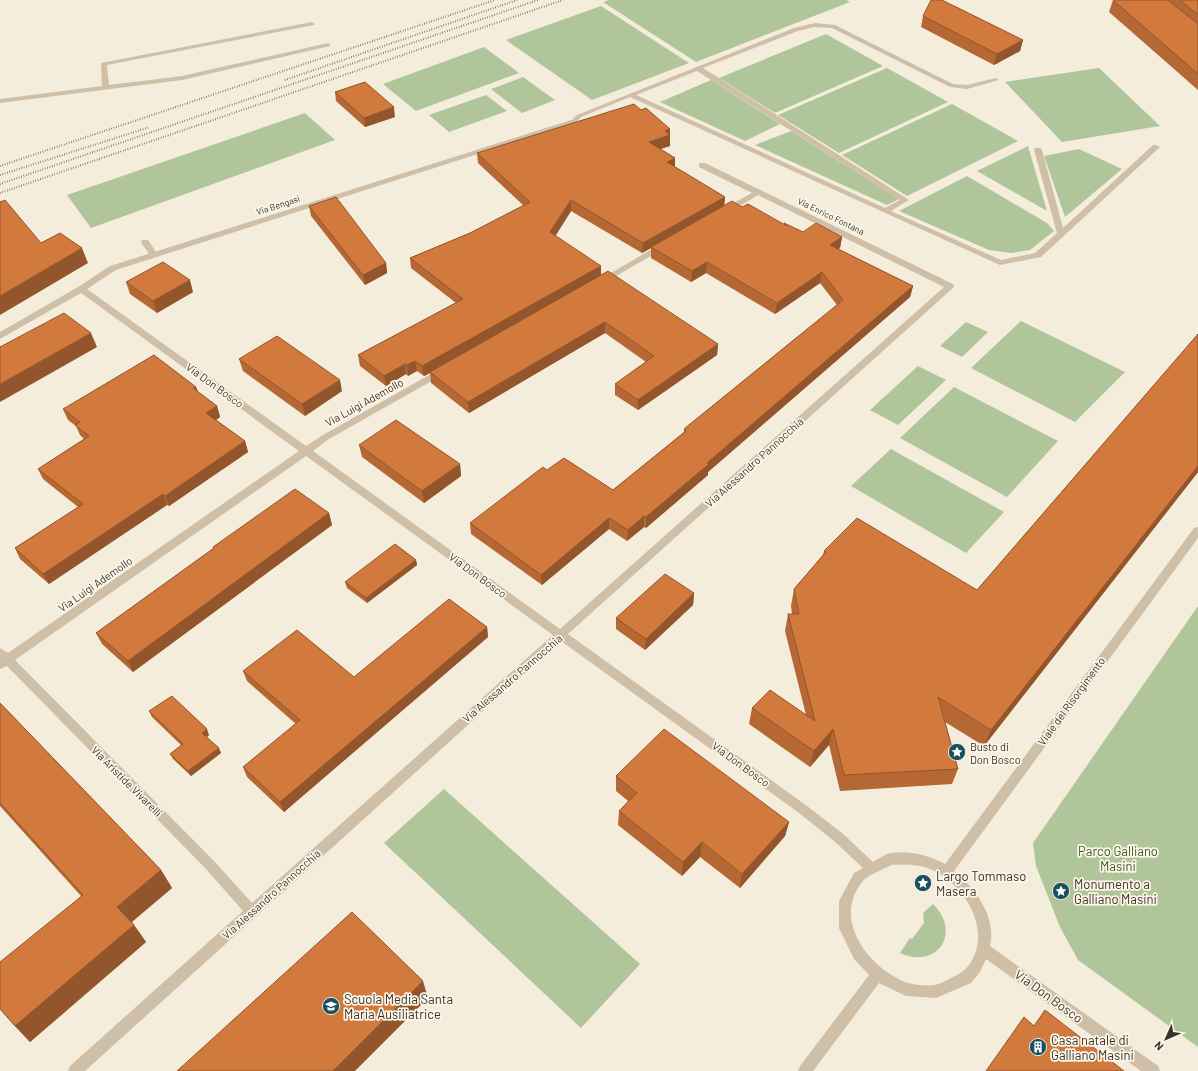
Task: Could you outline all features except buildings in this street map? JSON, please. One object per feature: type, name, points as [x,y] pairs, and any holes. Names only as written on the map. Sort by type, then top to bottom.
[{"type":"street","points":[[106,88],[103,64],[312,24]]},
{"type":"street","name":"Via Bengasi","points":[[0,336],[81,289],[113,268],[574,122],[579,116],[796,29],[815,25],[833,26],[952,86],[967,87],[996,80]]},
{"type":"street","points":[[0,101],[182,78],[328,45]]},
{"type":"street","points":[[698,68],[905,200],[885,211]]},
{"type":"street","points":[[631,95],[1000,263],[1038,256],[1156,147]]},
{"type":"street","points":[[1038,150],[1061,234]]},
{"type":"street","name":"Via Enrico Fontana","points":[[702,165],[950,286]]},
{"type":"street","points":[[718,215],[759,192]]},
{"type":"street","points":[[145,242],[154,255]]},
{"type":"street","points":[[595,285],[670,242]]},
{"type":"street","name":"Via Alessandro Pannocchia","points":[[75,1071],[950,286]]},
{"type":"street","name":"Via Don Bosco","points":[[81,289],[796,805],[857,854],[870,867]]},
{"type":"street","name":"Via Luigi Ademollo","points":[[2,659],[326,437],[451,366]]},
{"type":"street","name":"Viale del Risorgimento","points":[[946,872],[1198,531]]},
{"type":"street","name":"Via Aristide Vivarelli","points":[[2,659],[210,865],[252,911]]},
{"type":"street","points":[[890,859],[912,859],[936,866],[946,872],[959,881],[970,893],[978,906],[983,920],[985,935],[984,949],[978,963],[970,975],[957,984],[942,990],[926,992],[910,990],[892,984],[877,975],[864,963],[854,949],[847,933],[844,917],[845,902],[850,888],[858,876],[870,867],[890,859]]},
{"type":"street","name":"Via Don Bosco","points":[[984,949],[1153,1071]]},
{"type":"street","points":[[805,1071],[877,975]]},
{"type":"green space","points":[[609,0],[846,0],[850,2],[696,62],[603,2]]},
{"type":"green space","points":[[601,6],[689,63],[592,100],[506,40]]},
{"type":"green space","points":[[826,34],[883,66],[775,113],[719,78]]},
{"type":"green space","points":[[484,47],[519,73],[416,111],[383,84]]},
{"type":"green space","points":[[887,68],[948,102],[839,153],[778,115]]},
{"type":"green space","points":[[1099,68],[1160,126],[1062,142],[1005,82]]},
{"type":"green space","points":[[523,77],[555,100],[522,113],[491,89]]},
{"type":"green space","points":[[711,80],[780,124],[745,141],[660,102]]},
{"type":"green space","points":[[486,95],[507,111],[449,132],[429,115]]},
{"type":"green space","points":[[952,104],[1018,141],[907,196],[842,155]]},
{"type":"green space","points":[[305,113],[335,140],[91,228],[67,195]]},
{"type":"green space","points":[[791,131],[899,199],[887,205],[755,145]]},
{"type":"green space","points":[[1028,146],[1047,211],[977,171]]},
{"type":"green space","points":[[1079,149],[1122,169],[1065,217],[1044,156]]},
{"type":"green space","points":[[967,176],[1047,223],[1054,231],[1030,250],[1011,253],[989,250],[899,211]]},
{"type":"green space","points":[[1021,321],[1125,372],[1075,422],[971,368]]},
{"type":"green space","points":[[966,322],[988,332],[962,357],[940,346]]},
{"type":"green space","points":[[918,366],[946,380],[898,425],[870,410]]},
{"type":"green space","points":[[954,387],[1058,441],[1007,497],[900,438]]},
{"type":"green space","points":[[891,449],[1004,512],[966,553],[851,486]]},
{"type":"green space","name":"Parco Galliano Masini","points":[[1198,606],[1198,1047],[1078,960],[1060,927],[1036,866],[1033,843]]},
{"type":"green space","points":[[444,789],[640,964],[581,1028],[384,843]]},
{"type":"green space","points":[[933,904],[941,915],[945,926],[945,936],[942,945],[935,952],[925,956],[914,957],[900,953],[910,938],[912,939],[924,923],[923,913]]},
{"type":"railway","points":[[0,166],[495,0]]},
{"type":"railway","points":[[285,80],[517,0]]},
{"type":"railway","points":[[0,184],[538,0]]},
{"type":"railway","points":[[0,193],[563,0]]},
{"type":"railway","points":[[0,175],[150,127]]},
{"type":"place","name":"Busto di Don Bosco","points":[[957,752]]},
{"type":"place","name":"Largo Tommaso Masera","points":[[923,883]]},
{"type":"place","name":"Monumento a Galliano Masini","points":[[1061,891]]},
{"type":"place","name":"Scuola Media Santa Maria Ausiliatrice","points":[[331,1006]]},
{"type":"place","name":"Casa natale di Galliano Masini","points":[[1038,1047]]}]
